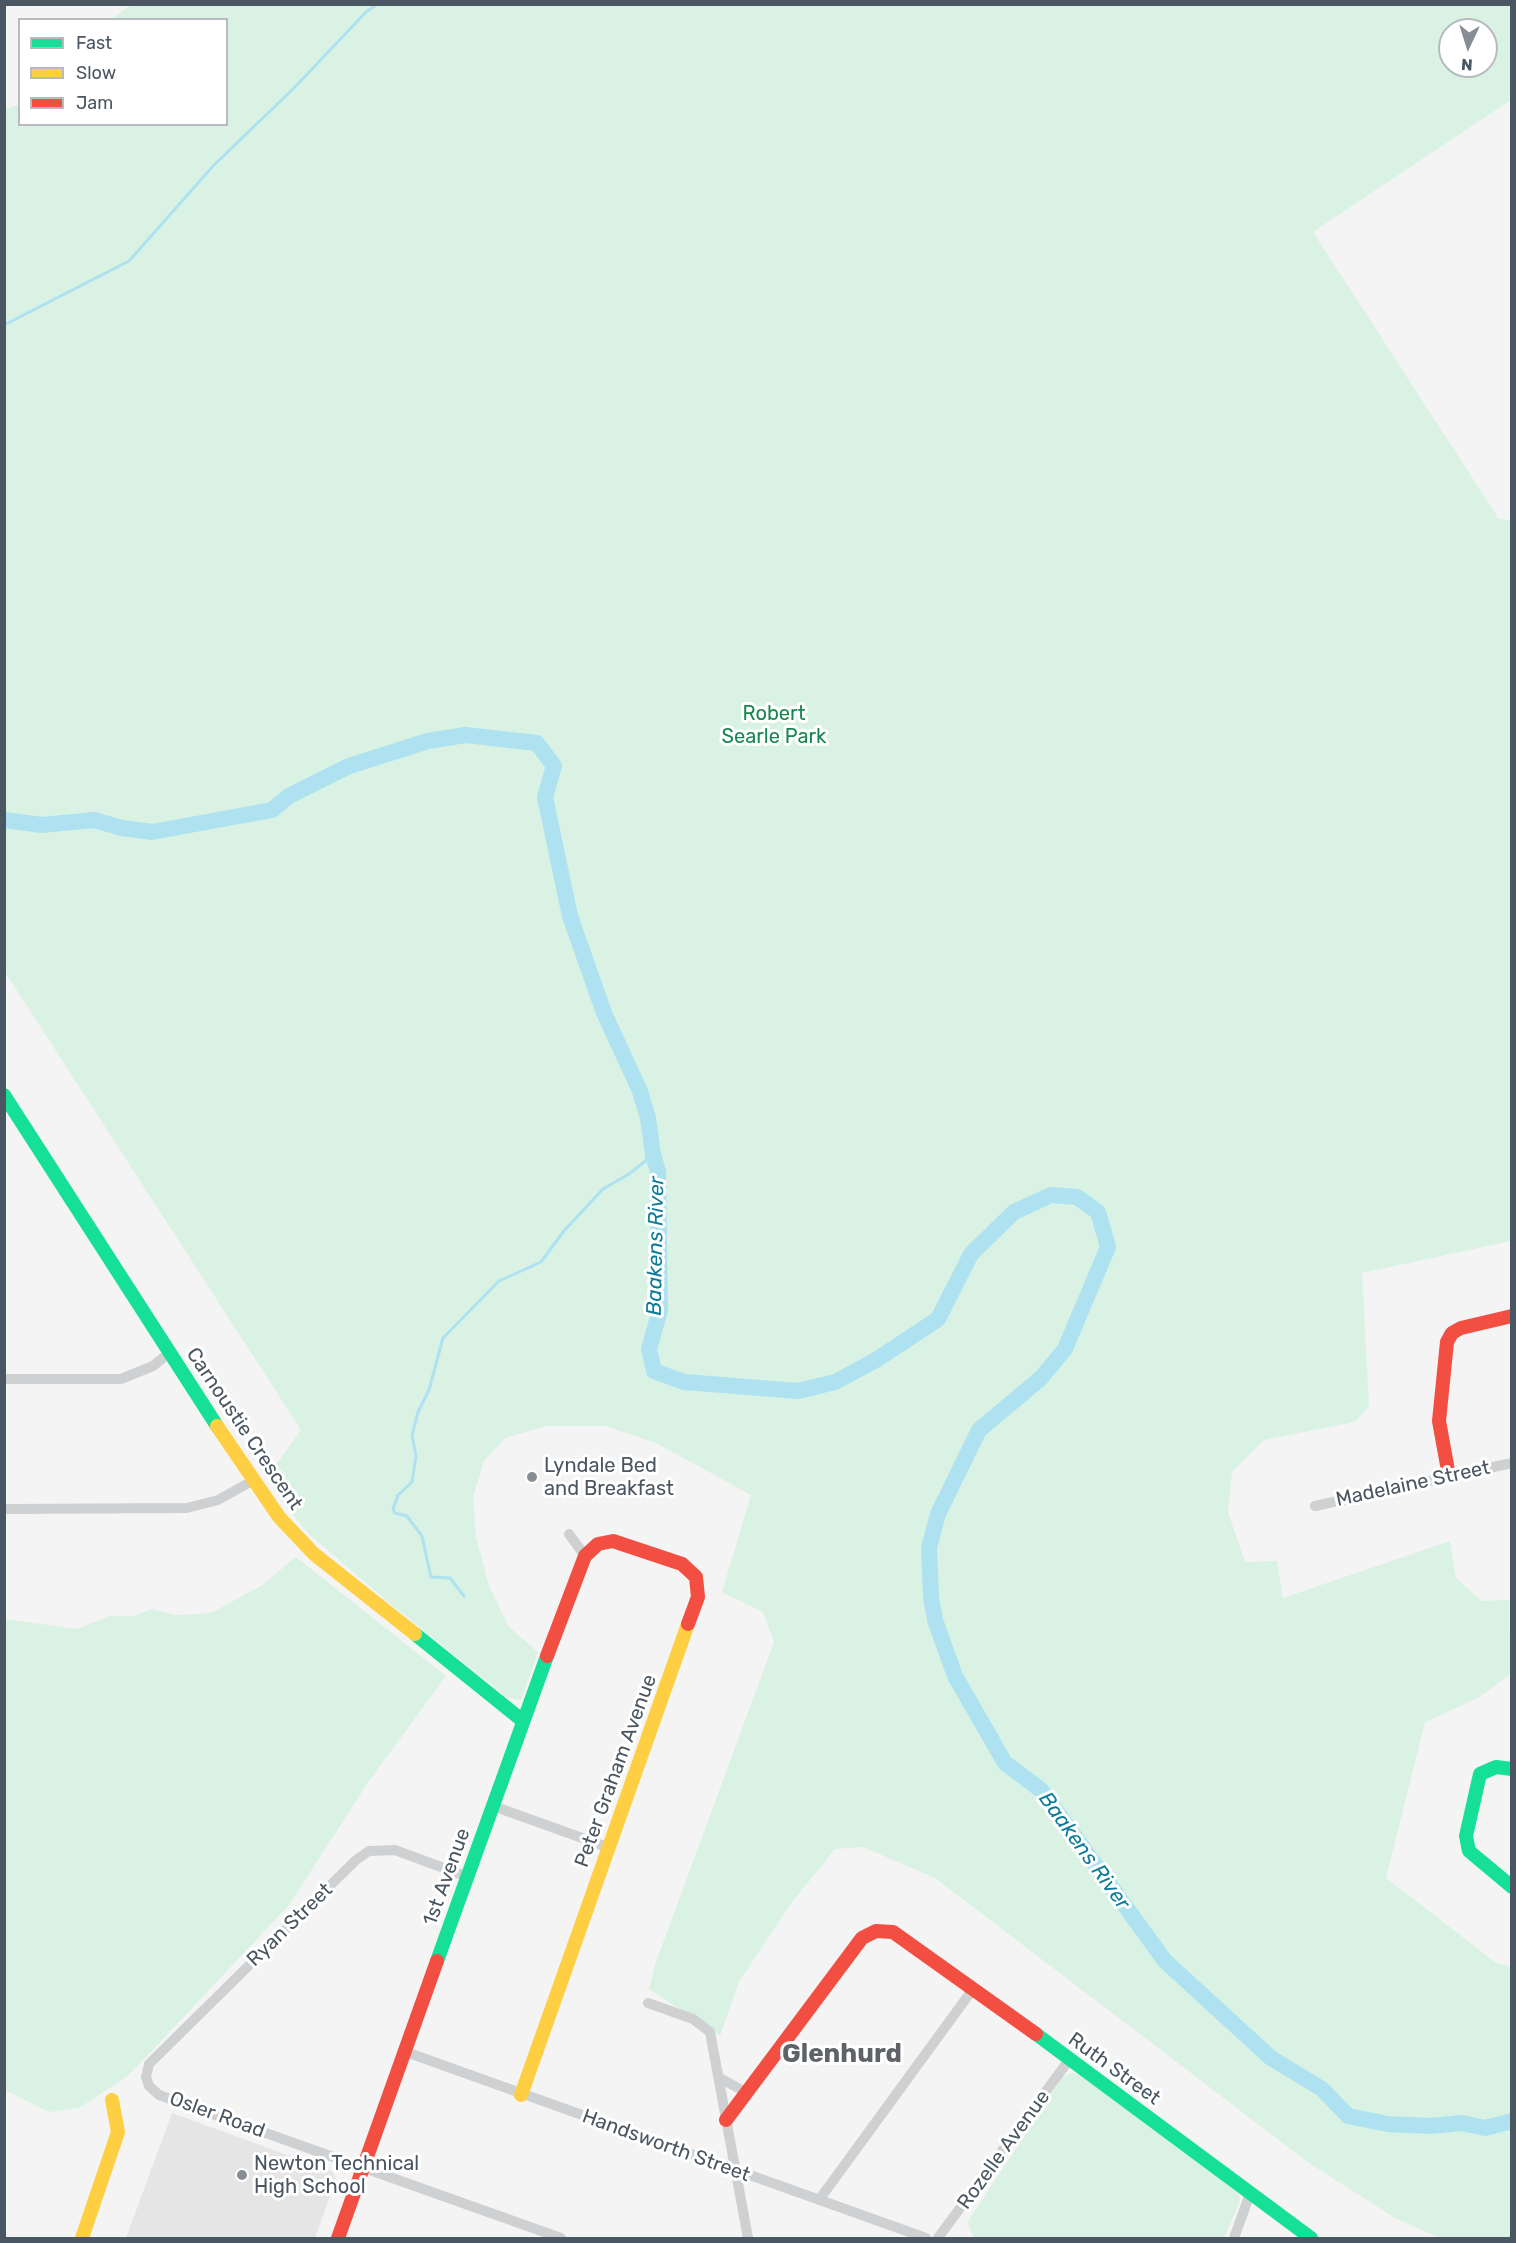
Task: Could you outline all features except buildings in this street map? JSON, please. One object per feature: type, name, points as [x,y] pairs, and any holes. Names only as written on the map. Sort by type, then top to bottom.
[{"type":"street","name":"Carnoustie Crescent","points":[[4,1095],[252,1481],[279,1517],[314,1554],[523,1721]]},
{"type":"street","points":[[1449,1476],[1439,1421],[1447,1342],[1452,1333],[1461,1328],[1512,1316]]},
{"type":"street","points":[[4,1379],[121,1379],[153,1366],[169,1353]]},
{"type":"street","name":"Madelaine Street","points":[[1315,1506],[1512,1463]]},
{"type":"street","points":[[4,1509],[187,1508],[218,1500],[252,1481]]},
{"type":"street","points":[[568,1534],[585,1556]]},
{"type":"street","name":"Peter Graham Avenue","points":[[521,2095],[697,1603],[699,1588],[696,1577],[682,1564],[619,1542],[598,1544],[585,1556]]},
{"type":"street","name":"1st Avenue","points":[[338,2238],[523,1721],[585,1556]]},
{"type":"street","points":[[1512,1769],[1496,1767],[1480,1774],[1466,1836],[1469,1851],[1474,1857],[1512,1887]]},
{"type":"street","points":[[493,1806],[610,1848]]},
{"type":"street","name":"Ryan Street","points":[[146,2077],[149,2064],[369,1851],[395,1850],[468,1877]]},
{"type":"street","name":"Ruth Street","points":[[747,2093],[862,1938],[876,1931],[893,1932],[1311,2238]]},
{"type":"street","points":[[819,2200],[973,1989]]},
{"type":"street","points":[[648,2003],[693,2019],[709,2030],[720,2078],[748,2238]]},
{"type":"street","name":"Handsworth Street","points":[[406,2052],[926,2238]]},
{"type":"street","name":"Rozelle Avenue","points":[[938,2238],[1069,2060]]},
{"type":"street","name":"Osler Road","points":[[146,2077],[149,2086],[159,2095],[561,2238]]},
{"type":"street","points":[[720,2078],[747,2093],[726,2121]]},
{"type":"street","points":[[82,2238],[118,2132],[112,2100]]},
{"type":"street","points":[[1234,2238],[1250,2194]]},
{"type":"shaded area","name":"Newton Technical High School","points":[[172,2113],[332,2171],[336,2180],[315,2238],[126,2238]]},
{"type":"green space","name":"Robert Searle Park","points":[[131,5],[1511,5],[1511,100],[1313,232],[1499,519],[1511,520],[1511,1241],[1362,1273],[1369,1406],[1355,1422],[1264,1440],[1232,1472],[1228,1512],[1245,1562],[1277,1561],[1283,1598],[1450,1541],[1456,1578],[1482,1601],[1509,1600],[1511,1674],[1478,1698],[1425,1722],[1386,1878],[1495,1962],[1511,1967],[1511,2238],[1440,2238],[1395,2218],[1309,2163],[935,1878],[863,1847],[835,1849],[789,1906],[739,1982],[720,2036],[649,1989],[656,1962],[774,1642],[763,1612],[722,1592],[751,1495],[656,1443],[605,1426],[546,1426],[505,1438],[484,1461],[473,1497],[476,1537],[489,1586],[509,1627],[538,1652],[521,1700],[507,1697],[387,1601],[308,1533],[281,1500],[267,1477],[301,1430],[5,972],[4,109],[18,105],[18,126],[228,126],[228,18],[113,18]]},
{"type":"green space","points":[[296,1557],[446,1676],[369,1781],[289,1905],[128,2076],[79,2108],[49,2112],[5,2090],[5,1619],[77,1629],[109,1616],[134,1616],[151,1609],[176,1615],[211,1613],[261,1586]]},
{"type":"green space","points":[[1071,2073],[1080,2075],[1235,2190],[1240,2197],[1239,2203],[1224,2238],[974,2238],[967,2223],[1062,2078]]},
{"type":"waterway","points":[[4,325],[129,261],[213,166],[294,88],[367,11],[378,4]]},
{"type":"waterway","name":"Baakens River","points":[[4,820],[42,825],[94,820],[122,828],[152,832],[272,810],[289,796],[349,766],[428,741],[465,735],[537,743],[554,766],[545,797],[570,916],[604,1013],[640,1091],[648,1118],[653,1155],[658,1171],[660,1310],[649,1349],[654,1371],[684,1382],[798,1391],[835,1382],[876,1360],[938,1319],[971,1254],[1014,1212],[1051,1195],[1077,1197],[1098,1212],[1108,1247],[1065,1349],[1041,1378],[979,1430],[938,1514],[929,1548],[931,1597],[935,1620],[955,1676],[1005,1763],[1041,1790],[1165,1961],[1271,2058],[1322,2089],[1348,2116],[1388,2124],[1430,2126],[1462,2123],[1485,2128],[1512,2121]]},
{"type":"waterway","points":[[464,1596],[450,1578],[431,1577],[422,1536],[407,1516],[395,1513],[393,1509],[398,1495],[412,1482],[416,1456],[412,1435],[418,1412],[429,1390],[443,1338],[499,1281],[541,1262],[563,1232],[603,1189],[629,1174],[653,1155]]},
{"type":"traffic: fast","points":[[4,1095],[217,1426]]},
{"type":"traffic: fast","points":[[415,1634],[523,1721]]},
{"type":"traffic: fast","points":[[437,1961],[547,1656]]},
{"type":"traffic: fast","points":[[1512,1769],[1496,1767],[1480,1774],[1466,1836],[1469,1851],[1512,1887]]},
{"type":"traffic: fast","points":[[1036,2034],[1311,2238]]},
{"type":"traffic: slow","points":[[217,1426],[279,1517],[314,1554],[415,1634]]},
{"type":"traffic: slow","points":[[521,2095],[688,1624]]},
{"type":"traffic: slow","points":[[82,2238],[118,2132],[112,2100]]},
{"type":"traffic: jam","points":[[1449,1476],[1439,1421],[1447,1342],[1452,1333],[1461,1328],[1512,1316]]},
{"type":"traffic: jam","points":[[547,1656],[585,1556],[598,1544],[613,1541],[682,1564],[696,1577],[698,1597],[688,1624]]},
{"type":"traffic: jam","points":[[726,2120],[862,1938],[876,1931],[893,1932],[1036,2034]]},
{"type":"traffic: jam","points":[[338,2238],[437,1961]]},
{"type":"place","name":"Lyndale Bed and Breakfast","points":[[532,1477]]},
{"type":"place","name":"Newton Technical High School","points":[[242,2175]]},
{"type":"district","name":"Glenhurd","points":[[842,2054]]}]
